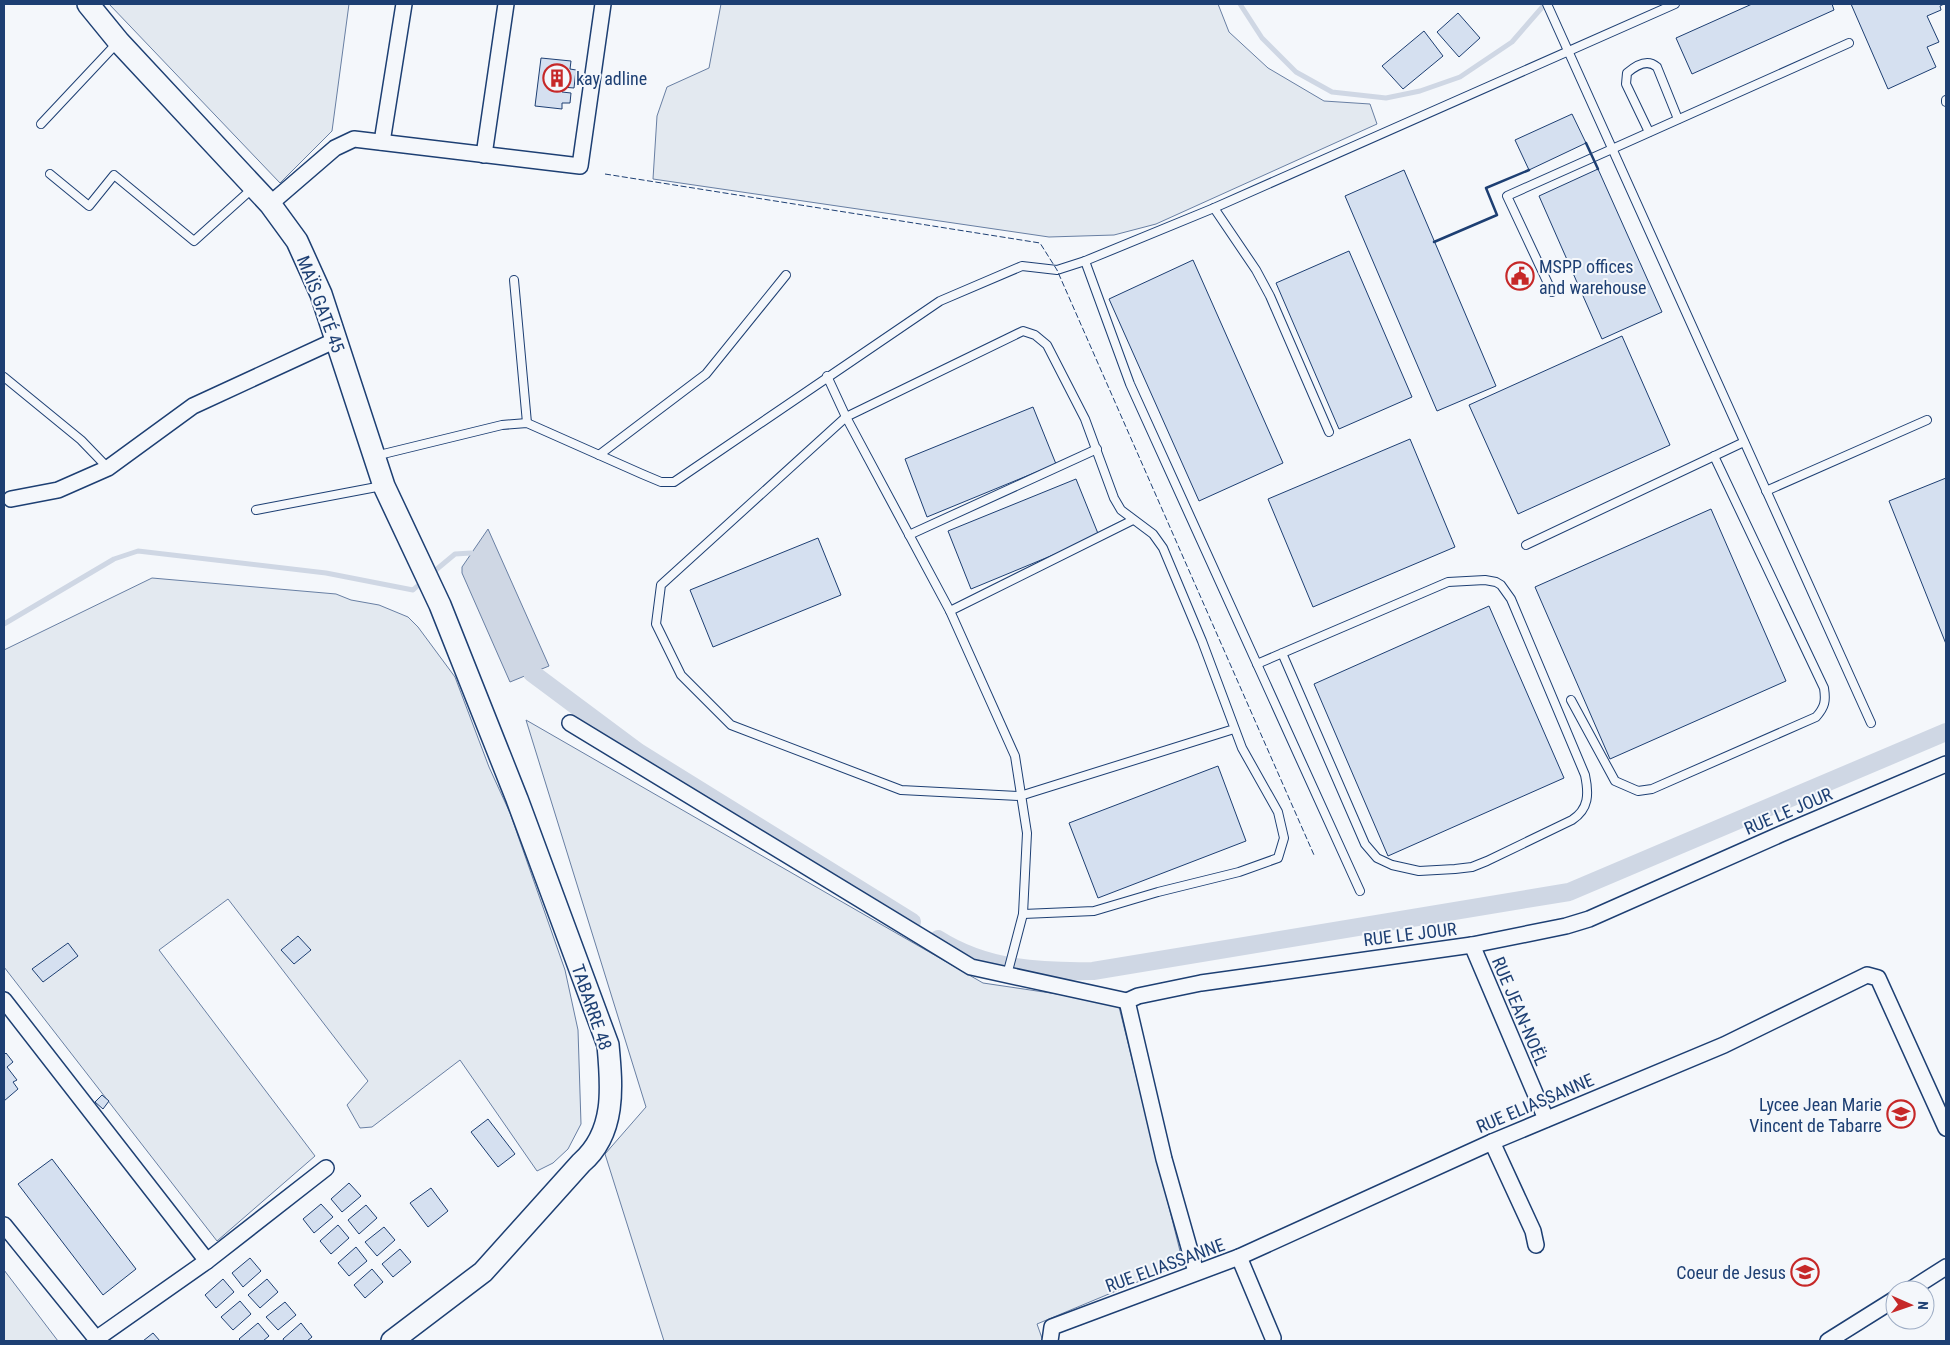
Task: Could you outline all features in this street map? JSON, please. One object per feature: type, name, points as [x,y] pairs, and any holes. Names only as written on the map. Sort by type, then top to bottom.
[{"type":"street","name":"MAÏS GATÉ 45","points":[[88,4],[119,42],[270,204],[297,241],[321,294],[384,486],[440,605]]},
{"type":"street","points":[[382,142],[404,4]]},
{"type":"street","points":[[484,155],[506,4]]},
{"type":"street","points":[[270,204],[336,148],[354,139],[580,166],[603,4]]},
{"type":"street","points":[[11,499],[58,490],[108,468],[193,406],[336,340]]},
{"type":"street","name":"TABARRE 48","points":[[392,1341],[483,1272],[592,1153],[608,1121],[612,1087],[608,1045],[517,799],[440,605]]},
{"type":"street","points":[[570,723],[971,966],[1128,1001],[1164,1159],[1196,1272]]},
{"type":"street","name":"RUE LE JOUR","points":[[1128,1001],[1138,996],[1201,983],[1472,945],[1566,926],[1589,919],[1946,764]]},
{"type":"street","name":"RUE JEAN-NOËL","points":[[1472,945],[1546,1119]]},
{"type":"street","name":"RUE ELIASSANNE","points":[[1051,1334],[1196,1272],[1239,1257],[1492,1142],[1724,1045],[1867,975],[1872,974],[1878,978],[1946,1128]]},
{"type":"street","points":[[4,1000],[207,1261]]},
{"type":"street","points":[[1492,1142],[1534,1231],[1536,1245]]},
{"type":"street","points":[[4,1225],[97,1340],[207,1261],[326,1168]]},
{"type":"street","points":[[1239,1257],[1273,1338]]},
{"type":"street","points":[[1926,1280],[1946,1267]]},
{"type":"street","points":[[1828,1341],[1885,1305]]},
{"type":"lane","points":[[375,456],[502,425],[527,423],[661,482],[674,482],[940,300],[1022,266],[1057,270],[1085,261],[1214,208],[1675,4]]},
{"type":"lane","points":[[1549,7],[1872,723]]},
{"type":"lane","points":[[41,124],[119,42]]},
{"type":"lane","points":[[1552,292],[1507,196],[1848,43]]},
{"type":"lane","points":[[1649,132],[1626,84],[1627,73],[1634,67],[1647,62],[1657,67],[1678,119]]},
{"type":"lane","points":[[50,174],[89,206],[114,175],[194,241],[254,188]]},
{"type":"lane","points":[[1214,208],[1256,270],[1265,287],[1329,432]]},
{"type":"lane","points":[[1085,261],[1130,384],[1360,891]]},
{"type":"lane","points":[[599,455],[706,374],[786,276]]},
{"type":"lane","points":[[514,280],[527,423]]},
{"type":"lane","points":[[1023,914],[1094,911],[1158,892],[1239,872],[1278,858],[1284,838],[1278,812],[1242,748],[1202,641],[1163,548],[1153,534],[1121,510],[1114,498],[1098,449],[1085,419],[1060,375],[1047,345],[1035,335],[1023,331],[846,418],[661,586],[656,624],[681,675],[731,725],[901,790],[1020,796],[1234,729]]},
{"type":"lane","points":[[827,376],[846,418],[950,611],[1015,756],[1027,834],[1023,914],[1007,975]]},
{"type":"lane","points":[[4,377],[81,440],[108,468]]},
{"type":"lane","points":[[1766,491],[1927,420]]},
{"type":"lane","points":[[1526,545],[1744,442]]},
{"type":"lane","points":[[909,535],[1098,449]]},
{"type":"lane","points":[[1571,700],[1615,781],[1626,788],[1638,791],[1652,789],[1816,717],[1824,708],[1826,699],[1824,688],[1714,456]]},
{"type":"lane","points":[[256,510],[384,486]]},
{"type":"lane","points":[[950,611],[1133,520]]},
{"type":"lane","points":[[1257,664],[1282,653],[1448,582],[1485,580],[1496,582],[1501,585],[1511,600],[1585,776],[1588,788],[1584,809],[1572,820],[1472,867],[1419,871],[1392,865],[1377,858],[1365,844],[1282,653]]},
{"type":"shaded area","points":[[109,4],[349,4],[332,131],[280,183]]},
{"type":"shaded area","points":[[721,4],[1218,4],[1229,32],[1268,68],[1324,101],[1370,104],[1377,124],[1156,224],[1114,235],[1049,237],[653,179],[657,116],[667,87],[709,68]]},
{"type":"shaded area","points":[[488,529],[549,666],[510,682],[462,573],[462,567]]},
{"type":"shaded area","points":[[152,578],[336,594],[351,600],[379,605],[408,617],[418,627],[455,677],[489,767],[510,813],[565,970],[578,1030],[581,1124],[568,1149],[553,1163],[537,1171],[460,1060],[372,1127],[360,1128],[347,1105],[368,1081],[228,899],[159,950],[315,1156],[217,1241],[4,967],[4,650]]},
{"type":"shaded area","points":[[526,720],[983,983],[1118,1003],[1183,1263],[1037,1324],[1043,1341],[664,1341],[605,1154],[646,1107]]},
{"type":"shaded area","points":[[4,1270],[58,1341],[4,1341]]},
{"type":"building","points":[[1752,4],[1832,4],[1834,10],[1692,74],[1676,38]]},
{"type":"building","points":[[1851,4],[1944,4],[1940,6],[1941,10],[1927,16],[1939,42],[1927,47],[1936,67],[1888,89]]},
{"type":"building","points":[[1458,13],[1480,38],[1459,57],[1437,32]]},
{"type":"building","points":[[1424,31],[1443,56],[1403,89],[1382,66]]},
{"type":"building","name":"kay adline","points":[[541,58],[571,61],[570,69],[576,70],[574,88],[562,87],[562,92],[571,93],[570,103],[562,103],[562,109],[535,106]]},
{"type":"building","points":[[1572,114],[1586,143],[1529,170],[1515,140]]},
{"type":"building","points":[[1598,169],[1662,312],[1602,339],[1539,196]]},
{"type":"building","points":[[1404,170],[1496,386],[1437,411],[1345,196]]},
{"type":"building","points":[[1349,251],[1412,397],[1339,429],[1276,283]]},
{"type":"building","points":[[1193,260],[1283,463],[1199,501],[1109,299]]},
{"type":"building","points":[[1622,336],[1670,445],[1518,514],[1469,405]]},
{"type":"building","points":[[1033,407],[1056,464],[927,517],[905,459]]},
{"type":"building","points":[[1410,439],[1455,547],[1313,607],[1268,499]]},
{"type":"building","points":[[1946,478],[1946,644],[1889,501]]},
{"type":"building","points":[[1076,479],[1099,536],[971,589],[948,531]]},
{"type":"building","points":[[1711,509],[1786,681],[1610,759],[1535,587]]},
{"type":"building","points":[[818,538],[841,595],[713,647],[690,590]]},
{"type":"building","points":[[1489,606],[1564,778],[1388,856],[1314,684]]},
{"type":"building","points":[[1218,766],[1246,841],[1098,898],[1069,823]]},
{"type":"building","points":[[298,936],[311,950],[294,964],[281,950]]},
{"type":"building","points":[[68,943],[78,956],[43,982],[32,969]]},
{"type":"building","points":[[6,1053],[13,1062],[7,1067],[17,1080],[13,1082],[18,1089],[4,1101],[4,1055]]},
{"type":"building","points":[[102,1095],[109,1101],[103,1109],[95,1102]]},
{"type":"building","points":[[488,1119],[515,1154],[498,1167],[471,1132]]},
{"type":"building","points":[[52,1159],[136,1269],[103,1295],[18,1184]]},
{"type":"building","points":[[349,1183],[361,1196],[342,1212],[331,1199]]},
{"type":"building","points":[[431,1188],[448,1211],[428,1227],[410,1203]]},
{"type":"building","points":[[321,1204],[333,1217],[314,1233],[303,1219]]},
{"type":"building","points":[[366,1205],[377,1218],[359,1234],[348,1220]]},
{"type":"building","points":[[338,1225],[349,1238],[331,1254],[320,1241]]},
{"type":"building","points":[[384,1227],[395,1240],[377,1256],[365,1242]]},
{"type":"building","points":[[356,1247],[367,1261],[349,1276],[338,1263]]},
{"type":"building","points":[[400,1249],[411,1262],[393,1277],[382,1264]]},
{"type":"building","points":[[250,1258],[261,1271],[243,1287],[232,1273]]},
{"type":"building","points":[[372,1269],[383,1282],[365,1298],[354,1285]]},
{"type":"building","points":[[223,1279],[234,1292],[216,1308],[205,1295]]},
{"type":"building","points":[[267,1279],[278,1292],[260,1308],[248,1295]]},
{"type":"building","points":[[240,1301],[251,1314],[233,1330],[221,1317]]},
{"type":"building","points":[[285,1302],[296,1315],[278,1330],[266,1317]]},
{"type":"building","points":[[258,1323],[269,1336],[263,1341],[241,1341],[239,1339]]},
{"type":"building","points":[[301,1323],[312,1337],[307,1341],[284,1341],[283,1339]]},
{"type":"building","points":[[153,1333],[160,1341],[143,1341]]},
{"type":"waterway","points":[[1240,4],[1262,38],[1296,72],[1332,92],[1386,98],[1420,91],[1460,77],[1512,42],[1545,4]]},
{"type":"waterway","points":[[4,624],[114,559],[138,551],[326,573],[413,590],[423,581]]},
{"type":"waterway","points":[[431,574],[455,554],[471,553]]},
{"type":"waterway","points":[[532,673],[638,752],[912,922]]},
{"type":"waterway","points":[[938,939],[974,957],[993,963],[1053,971],[1093,971],[1569,892],[1946,732]]},
{"type":"fence","points":[[605,174],[1040,243],[1057,270],[1314,855]]},
{"type":"wall","points":[[1586,143],[1598,169]]},
{"type":"wall","points":[[1434,242],[1497,215],[1486,188],[1529,170]]},
{"type":"place","name":"kay adline","points":[[557,78]]},
{"type":"place","name":"MSPP offices and warehouse","points":[[1520,276]]},
{"type":"place","name":"Lycee Jean Marie Vincent de Tabarre","points":[[1901,1114]]},
{"type":"place","name":"Coeur de Jesus","points":[[1805,1272]]}]
